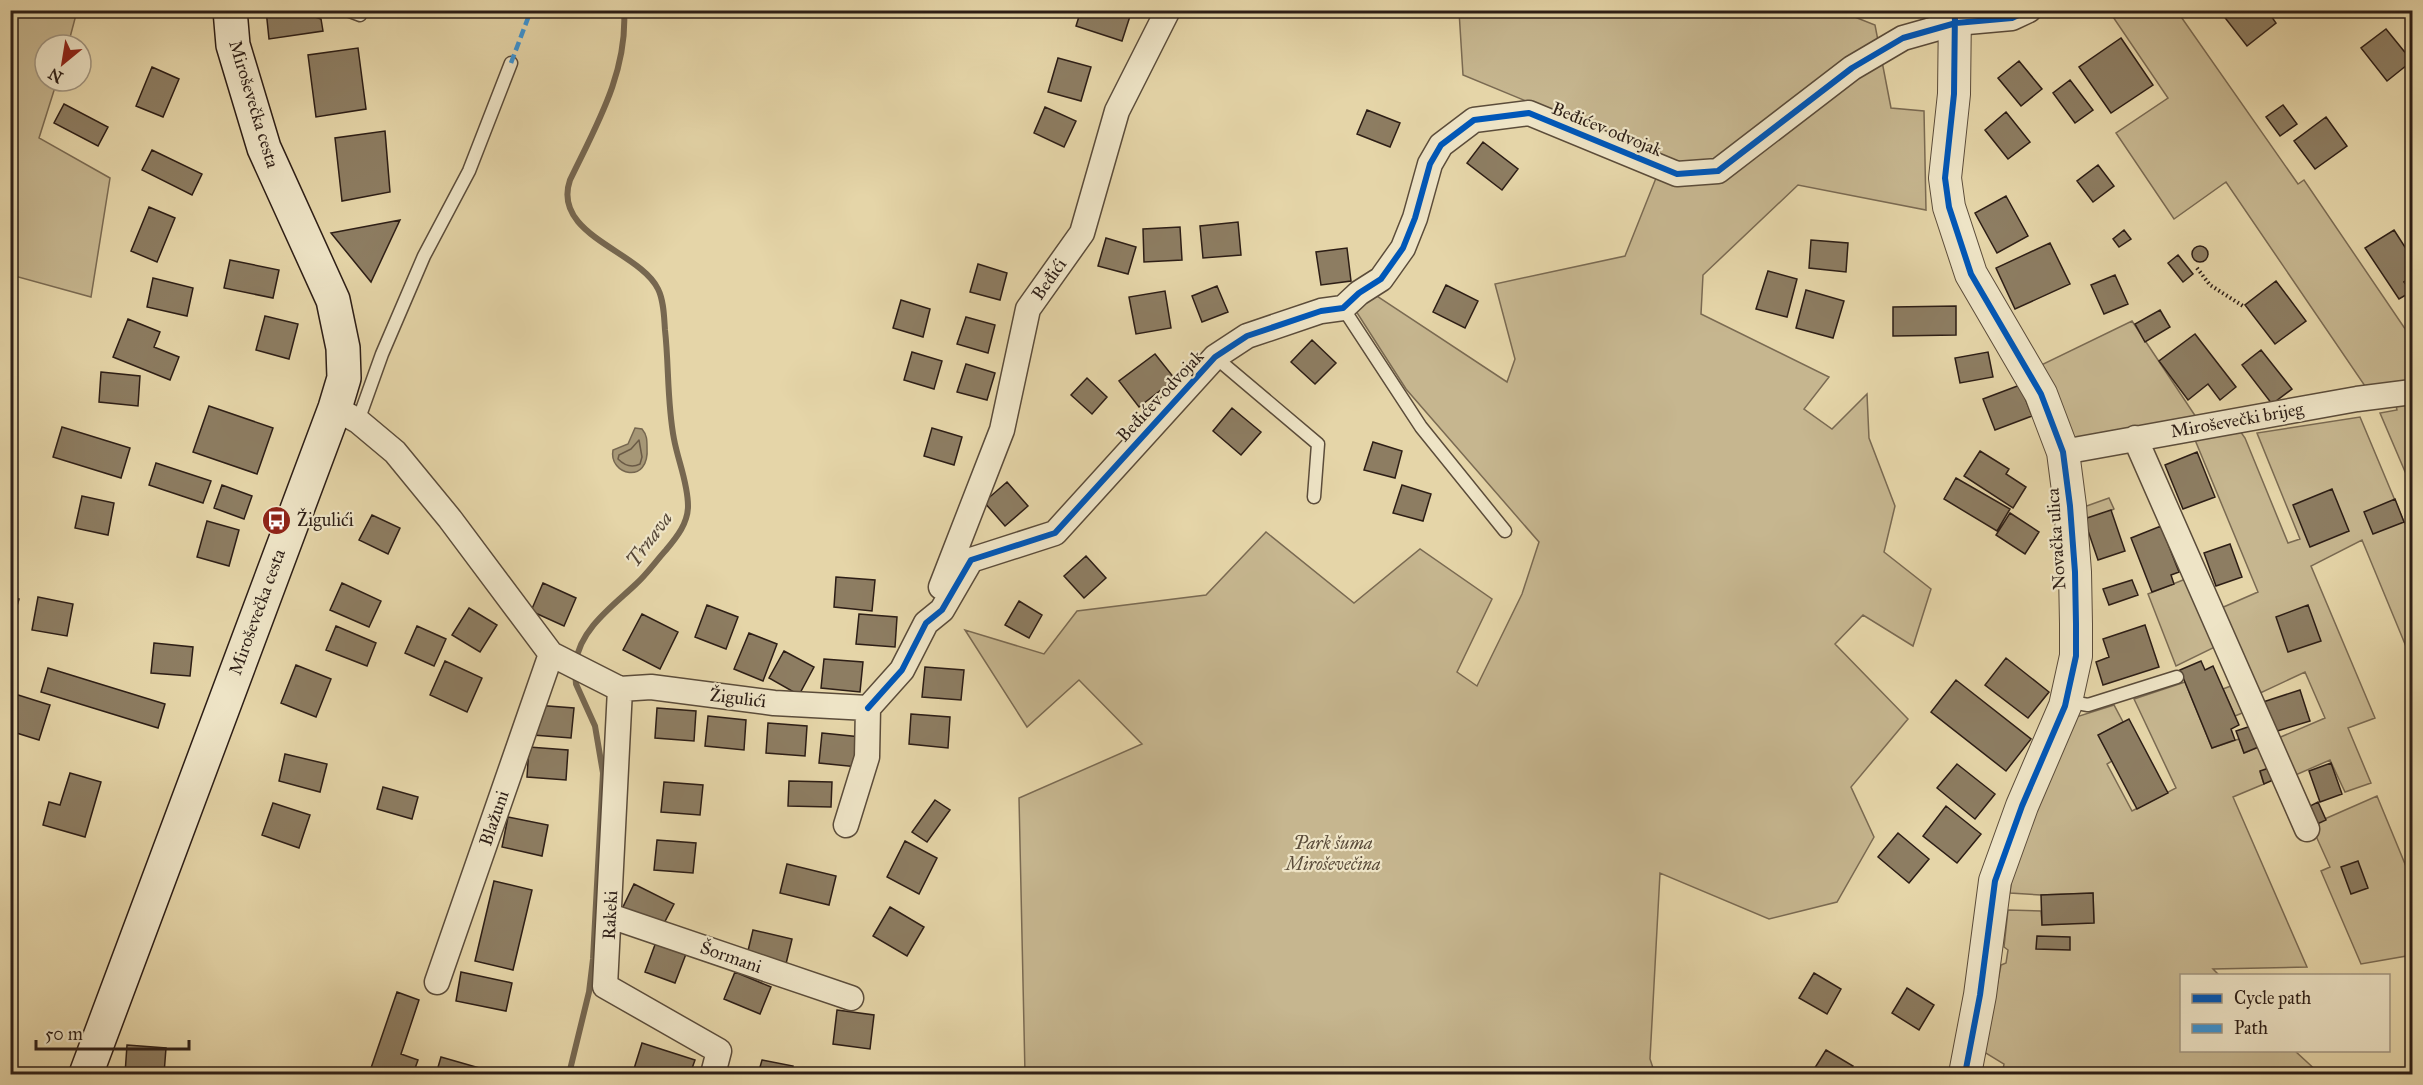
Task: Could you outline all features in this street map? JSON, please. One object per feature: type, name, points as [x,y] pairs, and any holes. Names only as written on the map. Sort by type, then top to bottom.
[{"type":"main road","name":"Miroševečka cesta","points":[[86,1074],[346,415],[343,348],[333,300],[264,148],[233,45],[230,10]]},
{"type":"street","name":"Beđići","points":[[926,623],[1002,430],[1028,309],[1082,233],[1117,111],[1168,10]]},
{"type":"street","name":"Beđićev odvojak","points":[[868,708],[902,670],[926,623],[942,610],[971,560],[1055,532],[1215,357],[1247,336],[1321,311],[1343,308],[1359,293],[1381,279],[1403,248],[1416,218],[1430,164],[1441,145],[1474,120],[1529,113],[1677,174],[1718,171],[1852,68],[1903,38],[1955,17],[2012,18],[2029,10]]},
{"type":"street","name":"Novačka ulica","points":[[1955,17],[1954,94],[1945,178],[1949,207],[1971,274],[2041,394],[2063,452],[2071,517],[2076,624],[2076,656],[2066,702],[2022,806],[1995,881],[1980,995],[1965,1074]]},
{"type":"street","name":"Miroševečki brijeg","points":[[2063,452],[2356,399],[2412,392]]},
{"type":"street","points":[[346,415],[395,452],[556,656],[620,689]]},
{"type":"street","points":[[2135,438],[2307,829]]},
{"type":"street","name":"Blažuni","points":[[438,982],[556,656]]},
{"type":"street","name":"Žigulići","points":[[620,689],[651,687],[774,703],[868,708]]},
{"type":"street","name":"Rakeki","points":[[620,689],[606,986],[719,1052],[713,1074]]},
{"type":"street","points":[[846,825],[867,757],[868,708]]},
{"type":"street","name":"Šormani","points":[[610,916],[851,998]]},
{"type":"lane","points":[[347,10],[360,15]]},
{"type":"lane","points":[[346,415],[382,354],[419,267],[469,171],[511,63]]},
{"type":"lane","points":[[1343,308],[1421,427],[1505,531]]},
{"type":"lane","points":[[1215,357],[1318,444],[1314,496]]},
{"type":"lane","points":[[2066,702],[2088,705],[2177,677]]},
{"type":"path","points":[[2198,267],[2210,285],[2242,306]]},
{"type":"green space","name":"Park šuma Miroševečina","points":[[1837,10],[1875,25],[1891,108],[1924,111],[1926,210],[1798,185],[1703,275],[1701,314],[1829,377],[1804,409],[1832,429],[1867,394],[1869,438],[1895,506],[1884,552],[1931,589],[1913,646],[1863,615],[1835,644],[1908,719],[1851,787],[1874,837],[1837,902],[1769,919],[1660,873],[1650,1059],[1655,1074],[1025,1074],[1019,798],[1142,744],[1079,680],[1027,727],[965,630],[1044,654],[1077,611],[1206,595],[1266,532],[1354,603],[1420,549],[1492,599],[1457,672],[1477,686],[1522,594],[1539,542],[1406,389],[1354,308],[1377,296],[1507,382],[1515,359],[1495,284],[1625,256],[1664,158],[1463,75],[1459,11]]},
{"type":"green space","points":[[10,11],[77,11],[71,33],[33,33],[33,93],[53,93],[39,138],[110,178],[91,297],[11,275]]},
{"type":"green space","points":[[2109,11],[2177,11],[2298,184],[2304,180],[2412,339],[2412,383],[2367,389],[2226,182],[2174,219],[2116,133],[2168,98]]},
{"type":"green space","points":[[2132,321],[2200,423],[2073,441],[2035,368]]},
{"type":"green space","points":[[2412,399],[2412,488],[2380,413],[2397,410],[2395,401]]},
{"type":"green space","points":[[2360,417],[2404,522],[2409,530],[2412,529],[2412,661],[2362,540],[2311,566],[2375,718],[2348,728],[2371,783],[2345,792],[2330,760],[2291,777],[2276,739],[2325,718],[2305,672],[2256,695],[2219,609],[2258,592],[2193,435],[2238,428],[2245,438],[2288,543],[2300,539],[2257,433]]},
{"type":"green space","points":[[2109,498],[2114,509],[2103,515],[2098,529],[2086,533],[2081,508]]},
{"type":"green space","points":[[2188,578],[2217,646],[2176,666],[2148,594]]},
{"type":"green space","points":[[2185,682],[2212,748],[2239,739],[2244,753],[2261,746],[2269,768],[2260,772],[2264,784],[2233,797],[2307,967],[2213,969],[2218,974],[2180,974],[2180,1052],[2296,1052],[2320,1074],[2002,1074],[2004,1064],[1984,1052],[2001,965],[2006,963],[2008,950],[2004,947],[2008,910],[2041,911],[2042,925],[2094,922],[2093,893],[2041,895],[2010,893],[2011,884],[2003,884],[2076,717],[2114,705],[2123,722],[2099,735],[2112,761],[2107,764],[2132,811],[2176,788],[2134,699]]},
{"type":"green space","points":[[2236,684],[2247,711],[2235,716],[2223,689]]},
{"type":"green space","points":[[2377,796],[2412,881],[2412,955],[2361,964],[2321,871],[2330,867],[2311,825]]},
{"type":"water","points":[[635,428],[642,429],[646,435],[646,459],[636,472],[629,472],[617,466],[613,459],[613,450],[628,444]]},
{"type":"building","points":[[266,10],[294,10],[321,19],[323,31],[269,39]]},
{"type":"building","points":[[1081,10],[1132,10],[1122,41],[1076,26]]},
{"type":"building","points":[[2219,10],[2267,10],[2276,23],[2247,46]]},
{"type":"building","points":[[2386,29],[2412,61],[2387,81],[2361,48]]},
{"type":"building","points":[[2121,38],[2153,85],[2111,113],[2079,67]]},
{"type":"building","points":[[358,48],[366,109],[316,117],[308,55]]},
{"type":"building","points":[[1058,58],[1091,67],[1081,101],[1048,92]]},
{"type":"building","points":[[2019,61],[2042,89],[2021,106],[1998,78]]},
{"type":"building","points":[[152,67],[179,79],[163,117],[136,106]]},
{"type":"building","points":[[2070,80],[2093,110],[2075,123],[2053,93]]},
{"type":"building","points":[[64,104],[108,127],[98,146],[54,123]]},
{"type":"building","points":[[2283,105],[2297,124],[2280,136],[2266,117]]},
{"type":"building","points":[[1045,107],[1076,121],[1064,147],[1034,133]]},
{"type":"building","points":[[1367,110],[1400,123],[1390,147],[1357,134]]},
{"type":"building","points":[[2006,112],[2030,142],[2008,159],[1985,130]]},
{"type":"building","points":[[2326,117],[2347,146],[2315,169],[2294,141]]},
{"type":"building","points":[[385,131],[390,192],[342,201],[335,138]]},
{"type":"building","points":[[1483,142],[1518,169],[1502,190],[1467,163]]},
{"type":"building","points":[[152,150],[202,174],[192,195],[142,170]]},
{"type":"building","points":[[2098,165],[2114,186],[2093,202],[2077,181]]},
{"type":"building","points":[[2006,196],[2028,236],[1997,253],[1975,213]]},
{"type":"building","points":[[149,207],[175,218],[157,262],[131,251]]},
{"type":"building","points":[[400,220],[371,282],[331,233]]},
{"type":"building","points":[[1238,222],[1241,255],[1203,258],[1200,226]]},
{"type":"building","points":[[1180,227],[1182,260],[1144,262],[1143,229]]},
{"type":"building","points":[[2124,230],[2131,239],[2119,247],[2113,239]]},
{"type":"building","points":[[2394,230],[2412,258],[2412,276],[2404,282],[2411,292],[2399,299],[2365,248]]},
{"type":"building","points":[[1106,238],[1136,247],[1128,274],[1098,266]]},
{"type":"building","points":[[1811,240],[1848,243],[1846,272],[1809,268]]},
{"type":"building","points":[[2050,243],[2070,284],[2015,309],[1996,268]]},
{"type":"building","points":[[2200,246],[2206,248],[2208,254],[2206,260],[2200,262],[2194,260],[2192,254],[2194,248]]},
{"type":"building","points":[[1347,248],[1351,281],[1321,285],[1316,252]]},
{"type":"building","points":[[2178,255],[2193,274],[2183,282],[2168,263]]},
{"type":"building","points":[[230,260],[279,270],[273,298],[224,288]]},
{"type":"building","points":[[978,264],[1007,273],[1000,300],[970,292]]},
{"type":"building","points":[[1768,271],[1797,279],[1787,317],[1756,309]]},
{"type":"building","points":[[2115,275],[2128,304],[2104,314],[2091,285]]},
{"type":"building","points":[[153,278],[193,288],[187,316],[147,307]]},
{"type":"building","points":[[2276,281],[2306,321],[2275,344],[2245,305]]},
{"type":"building","points":[[1446,285],[1478,301],[1465,328],[1433,312]]},
{"type":"building","points":[[1217,286],[1228,312],[1202,322],[1192,296]]},
{"type":"building","points":[[1806,290],[1844,301],[1833,338],[1796,328]]},
{"type":"building","points":[[1165,291],[1171,328],[1136,334],[1129,297]]},
{"type":"building","points":[[901,300],[930,309],[923,337],[893,328]]},
{"type":"building","points":[[1956,306],[1956,335],[1893,336],[1893,307]]},
{"type":"building","points":[[2160,310],[2170,327],[2145,342],[2135,324]]},
{"type":"building","points":[[265,316],[298,324],[289,359],[256,350]]},
{"type":"building","points":[[966,317],[995,325],[988,353],[957,344]]},
{"type":"building","points":[[128,319],[160,332],[154,347],[179,357],[170,380],[113,357]]},
{"type":"building","points":[[2195,334],[2236,387],[2220,400],[2208,384],[2188,400],[2159,361]]},
{"type":"building","points":[[1312,340],[1336,363],[1315,384],[1291,362]]},
{"type":"building","points":[[2261,350],[2292,389],[2272,404],[2242,365]]},
{"type":"building","points":[[912,352],[942,361],[934,389],[904,380]]},
{"type":"building","points":[[1988,352],[1993,377],[1960,383],[1955,358]]},
{"type":"building","points":[[1155,354],[1175,379],[1139,407],[1119,381]]},
{"type":"building","points":[[966,364],[995,373],[987,400],[957,392]]},
{"type":"building","points":[[101,372],[140,376],[138,406],[99,402]]},
{"type":"building","points":[[1087,378],[1107,397],[1092,414],[1071,395]]},
{"type":"building","points":[[2020,385],[2032,416],[1995,430],[1983,399]]},
{"type":"building","points":[[209,406],[273,428],[257,474],[193,452]]},
{"type":"building","points":[[1232,408],[1261,432],[1241,455],[1213,431]]},
{"type":"building","points":[[62,427],[130,448],[121,478],[53,457]]},
{"type":"building","points":[[932,428],[962,437],[954,465],[924,456]]},
{"type":"building","points":[[1373,442],[1402,451],[1395,478],[1364,470]]},
{"type":"building","points":[[1980,451],[2009,469],[2006,474],[2026,487],[2013,508],[1964,476]]},
{"type":"building","points":[[2197,452],[2215,497],[2183,509],[2165,465]]},
{"type":"building","points":[[156,463],[211,481],[203,503],[149,485]]},
{"type":"building","points":[[1956,478],[2010,509],[1997,531],[1944,499]]},
{"type":"building","points":[[1007,482],[1028,506],[1005,526],[984,502]]},
{"type":"building","points":[[222,485],[252,496],[244,519],[214,508]]},
{"type":"building","points":[[1402,485],[1431,494],[1423,521],[1393,513]]},
{"type":"building","points":[[2332,489],[2349,531],[2310,547],[2293,505]]},
{"type":"building","points":[[82,496],[114,503],[108,535],[75,528]]},
{"type":"building","points":[[2395,499],[2404,522],[2373,534],[2364,512]]},
{"type":"building","points":[[2111,510],[2125,551],[2098,560],[2084,519]]},
{"type":"building","points":[[2010,513],[2039,532],[2025,554],[1996,535]]},
{"type":"building","points":[[372,515],[400,528],[388,554],[359,540]]},
{"type":"building","points":[[207,521],[239,530],[229,566],[197,557]]},
{"type":"building","points":[[2161,526],[2179,572],[2171,575],[2174,584],[2152,592],[2131,538]]},
{"type":"building","points":[[2230,544],[2242,577],[2216,586],[2204,553]]},
{"type":"building","points":[[1086,556],[1106,578],[1084,598],[1064,576]]},
{"type":"building","points":[[836,577],[875,580],[872,611],[834,607]]},
{"type":"building","points":[[2132,580],[2138,595],[2109,605],[2103,589]]},
{"type":"building","points":[[342,583],[381,601],[369,627],[330,610]]},
{"type":"building","points":[[543,583],[576,598],[564,626],[531,611]]},
{"type":"building","points":[[10,596],[19,599],[11,627],[10,627]]},
{"type":"building","points":[[38,597],[73,604],[67,636],[32,630]]},
{"type":"building","points":[[1019,601],[1042,615],[1029,638],[1005,625]]},
{"type":"building","points":[[707,605],[738,617],[726,649],[695,637]]},
{"type":"building","points":[[2308,605],[2321,641],[2288,652],[2276,617]]},
{"type":"building","points":[[469,608],[497,625],[480,652],[452,635]]},
{"type":"building","points":[[642,614],[678,632],[660,669],[623,650]]},
{"type":"building","points":[[859,614],[897,617],[895,647],[856,644]]},
{"type":"building","points":[[2145,625],[2159,667],[2103,685],[2096,662],[2109,657],[2103,639]]},
{"type":"building","points":[[336,626],[376,643],[367,666],[326,650]]},
{"type":"building","points":[[417,626],[446,639],[434,666],[405,653]]},
{"type":"building","points":[[749,633],[777,644],[763,681],[734,669]]},
{"type":"building","points":[[154,643],[193,647],[190,676],[151,673]]},
{"type":"building","points":[[784,651],[814,667],[799,695],[769,678]]},
{"type":"building","points":[[2006,658],[2049,692],[2028,718],[1985,685]]},
{"type":"building","points":[[824,659],[863,662],[860,692],[821,688]]},
{"type":"building","points":[[445,661],[482,678],[467,712],[430,695]]},
{"type":"building","points":[[2201,661],[2205,670],[2213,666],[2239,725],[2231,729],[2235,740],[2212,748],[2180,670]]},
{"type":"building","points":[[296,665],[331,679],[316,717],[281,703]]},
{"type":"building","points":[[925,667],[964,670],[961,700],[922,697]]},
{"type":"building","points":[[48,668],[165,704],[158,728],[41,692]]},
{"type":"building","points":[[1956,680],[2031,739],[2006,771],[1931,712]]},
{"type":"building","points":[[2300,690],[2310,721],[2274,732],[2263,702]]},
{"type":"building","points":[[15,694],[50,705],[39,740],[10,731],[10,708]]},
{"type":"building","points":[[535,705],[574,708],[571,738],[533,735]]},
{"type":"building","points":[[657,708],[696,711],[694,741],[655,738]]},
{"type":"building","points":[[911,714],[950,717],[948,748],[909,744]]},
{"type":"building","points":[[708,716],[746,720],[744,750],[705,746]]},
{"type":"building","points":[[2129,719],[2168,793],[2137,809],[2098,735]]},
{"type":"building","points":[[768,723],[807,726],[805,756],[766,753]]},
{"type":"building","points":[[2254,725],[2261,746],[2244,753],[2236,731]]},
{"type":"building","points":[[822,733],[861,737],[858,767],[819,763]]},
{"type":"building","points":[[529,747],[568,750],[566,780],[527,777]]},
{"type":"building","points":[[285,754],[327,764],[320,792],[279,781]]},
{"type":"building","points":[[2331,763],[2342,794],[2320,802],[2309,771]]},
{"type":"building","points":[[1957,764],[1995,794],[1975,819],[1937,788]]},
{"type":"building","points":[[2269,768],[2273,780],[2264,784],[2260,771]]},
{"type":"building","points":[[70,773],[101,782],[85,837],[43,825],[49,802],[60,805]]},
{"type":"building","points":[[789,781],[832,782],[831,807],[788,806]]},
{"type":"building","points":[[664,782],[703,785],[700,815],[661,812]]},
{"type":"building","points":[[383,787],[418,797],[412,819],[377,809]]},
{"type":"building","points":[[935,800],[950,810],[927,842],[912,832]]},
{"type":"building","points":[[2318,802],[2326,820],[2313,826],[2306,808]]},
{"type":"building","points":[[273,803],[310,815],[299,848],[262,835]]},
{"type":"building","points":[[1946,806],[1981,834],[1957,863],[1923,836]]},
{"type":"building","points":[[508,817],[548,825],[542,856],[502,847]]},
{"type":"building","points":[[1898,833],[1929,859],[1909,883],[1878,857]]},
{"type":"building","points":[[657,840],[696,843],[693,873],[654,870]]},
{"type":"building","points":[[905,841],[937,858],[919,894],[887,877]]},
{"type":"building","points":[[2358,861],[2368,888],[2351,894],[2341,867]]},
{"type":"building","points":[[787,864],[836,876],[829,905],[780,893]]},
{"type":"building","points":[[494,881],[532,890],[513,970],[475,961]]},
{"type":"building","points":[[634,884],[674,904],[661,929],[622,909]]},
{"type":"building","points":[[2093,893],[2094,923],[2042,925],[2041,895]]},
{"type":"building","points":[[890,907],[924,927],[907,956],[873,936]]},
{"type":"building","points":[[753,930],[792,939],[785,968],[746,959]]},
{"type":"building","points":[[2037,936],[2070,937],[2070,950],[2036,949]]},
{"type":"building","points":[[656,942],[686,954],[675,983],[645,972]]},
{"type":"building","points":[[461,972],[512,983],[506,1011],[456,1001]]},
{"type":"building","points":[[735,972],[771,987],[760,1014],[724,999]]},
{"type":"building","points":[[1814,973],[1841,989],[1827,1014],[1799,998]]},
{"type":"building","points":[[1907,988],[1934,1005],[1919,1030],[1892,1013]]},
{"type":"building","points":[[397,992],[419,1000],[401,1054],[418,1060],[413,1074],[392,1074],[371,1068]]},
{"type":"building","points":[[837,1010],[874,1015],[870,1049],[833,1044]]},
{"type":"building","points":[[642,1043],[695,1060],[690,1074],[633,1072]]},
{"type":"building","points":[[127,1045],[166,1048],[164,1074],[125,1074]]},
{"type":"building","points":[[1826,1050],[1853,1066],[1848,1074],[1811,1074]]},
{"type":"building","points":[[441,1057],[490,1071],[489,1074],[436,1074]]},
{"type":"building","points":[[762,1060],[793,1066],[791,1074],[758,1074]]},
{"type":"waterway","name":"Trnava","points":[[576,662],[579,650],[591,628],[644,576],[681,530],[688,512],[686,489],[672,425],[664,314],[660,294],[648,276],[585,229],[573,215],[568,199],[570,180],[600,119],[616,77],[624,33],[624,10]]},
{"type":"waterway","name":"Trnava","points":[[569,1074],[589,992],[593,959],[603,773],[595,726],[576,684],[575,672]]},
{"type":"marked path","points":[[511,63],[531,10]]},
{"type":"cycle path","points":[[1955,10],[1954,94],[1945,178],[1949,207],[1971,274],[2041,394],[2063,452],[2075,572],[2076,624],[2076,656],[2065,706],[2022,806],[1995,881],[1980,995],[1965,1074]]},
{"type":"cycle path","points":[[868,708],[902,670],[926,623],[942,610],[971,560],[1055,533],[1215,357],[1247,336],[1321,311],[1343,308],[1359,293],[1381,279],[1403,248],[1415,218],[1430,164],[1441,145],[1474,120],[1529,113],[1677,174],[1718,171],[1852,68],[1903,38],[1956,23],[2012,18],[2029,10]]},
{"type":"place","name":"Žigulići","points":[[276,520]]}]
